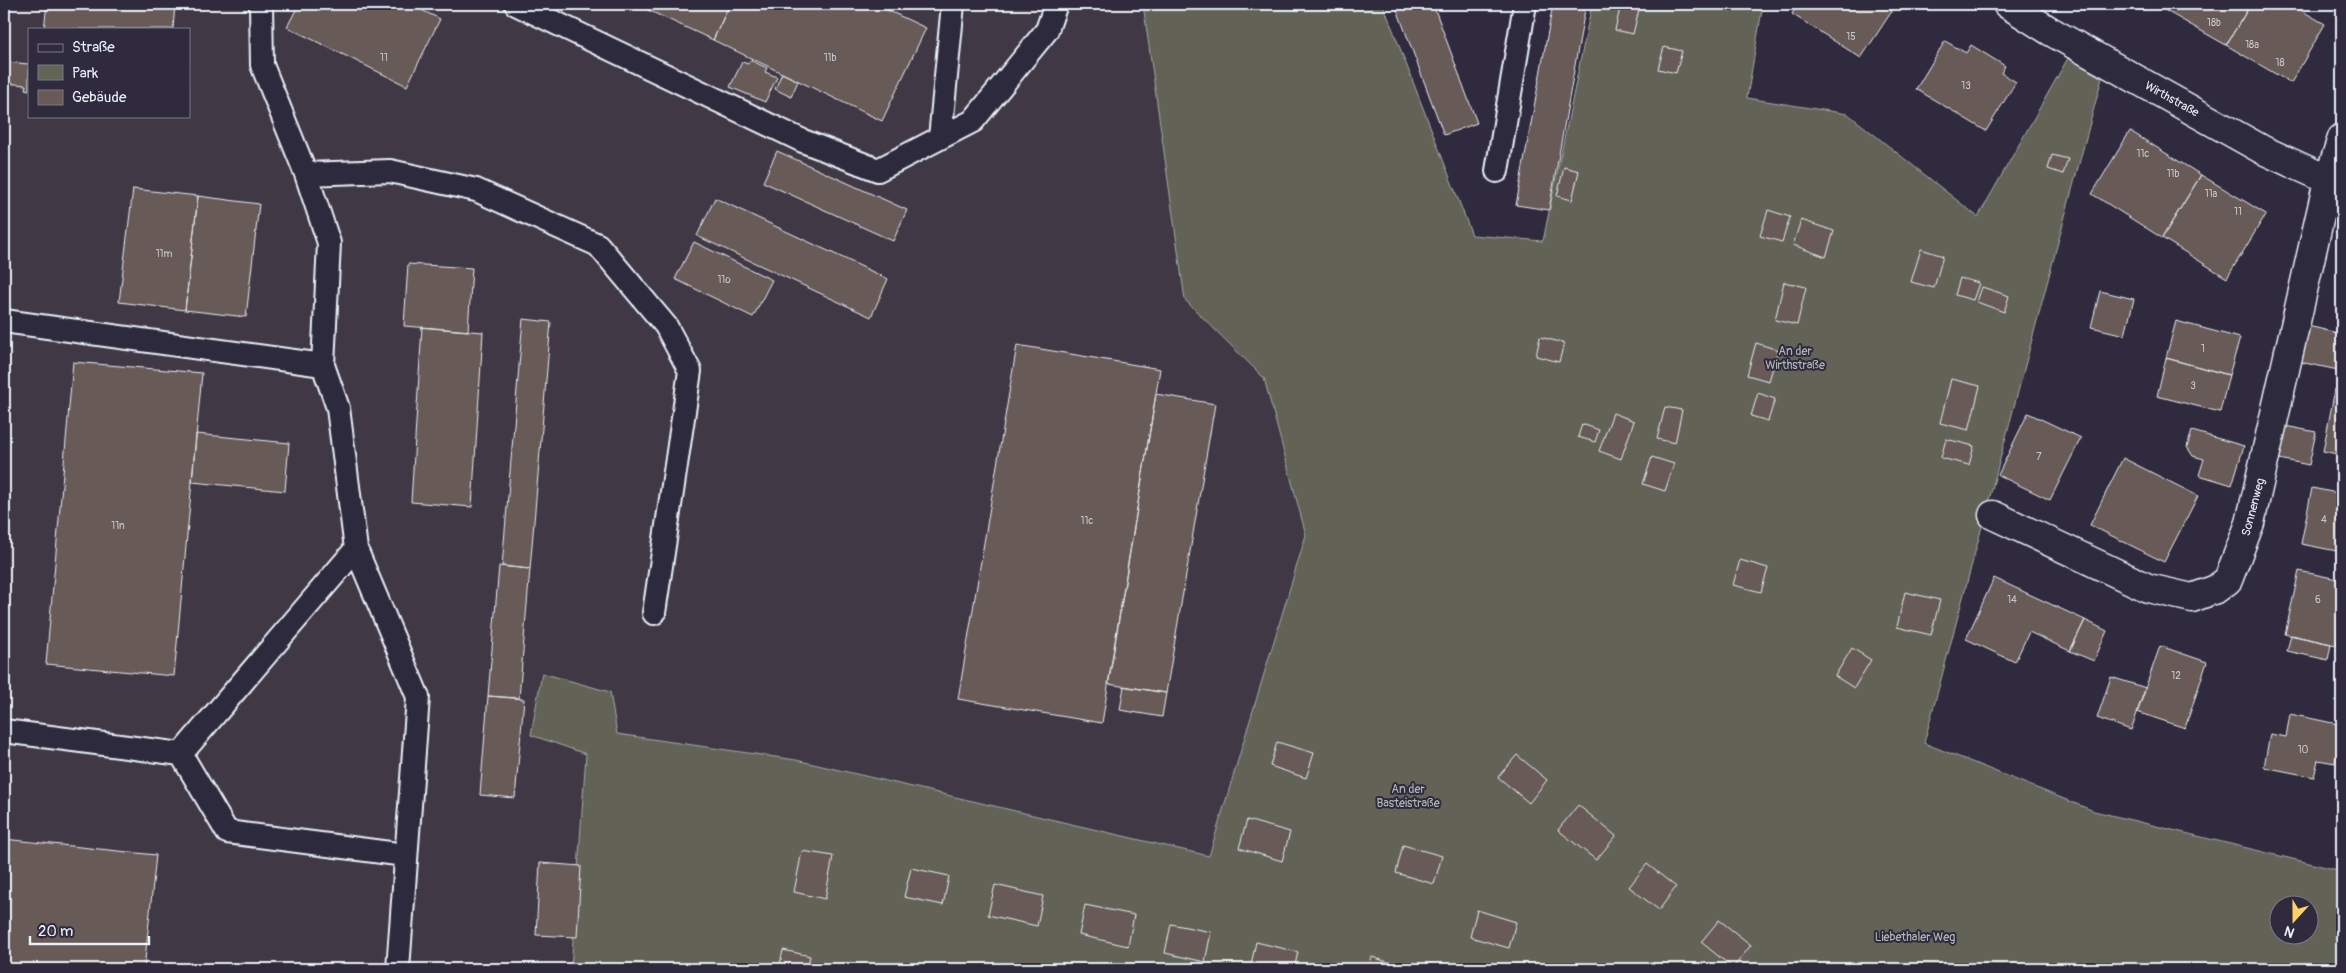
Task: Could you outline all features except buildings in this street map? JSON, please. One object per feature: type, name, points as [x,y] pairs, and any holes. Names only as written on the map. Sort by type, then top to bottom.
[{"type":"street","name":"Wirthstraße","points":[[2007,4],[2050,31],[2263,150],[2335,184]]},
{"type":"street","name":"Sonnenweg","points":[[1993,515],[2148,588],[2192,598],[2216,589],[2228,580],[2250,523],[2335,184],[2342,138]]},
{"type":"lane","points":[[260,4],[262,65],[306,174],[329,243],[323,365],[338,408],[356,549],[418,697],[398,969]]},
{"type":"lane","points":[[516,4],[803,141],[878,170],[973,121],[1047,30],[1056,4]]},
{"type":"lane","points":[[940,138],[953,4]]},
{"type":"lane","points":[[1497,170],[1525,4]]},
{"type":"lane","points":[[306,174],[390,171],[476,190],[598,245],[666,326],[690,371],[654,613]]},
{"type":"lane","points":[[4,321],[323,365]]},
{"type":"lane","points":[[181,754],[356,549]]},
{"type":"lane","points":[[4,731],[181,754]]},
{"type":"lane","points":[[181,754],[227,832],[405,855]]},
{"type":"shaded area","points":[[4,4],[1143,4],[1185,299],[1264,378],[1306,535],[1209,856],[797,760],[750,969],[4,969]]},
{"type":"green space","points":[[1143,4],[1383,4],[1472,235],[1543,241],[1592,4],[1763,4],[1747,98],[1848,114],[1978,217],[2068,58],[2102,78],[1924,743],[2094,811],[2342,871],[2342,969],[571,969],[586,754],[531,735],[542,673],[610,692],[617,734],[796,760],[1209,856],[1306,535],[1264,378],[1185,300]]},
{"type":"park label","name":"An der Wirthstraße","points":[[1795,358]]},
{"type":"park label","name":"An der Basteistraße","points":[[1408,796]]},
{"type":"park label","name":"Liebethaler Weg","points":[[1915,937]]}]
